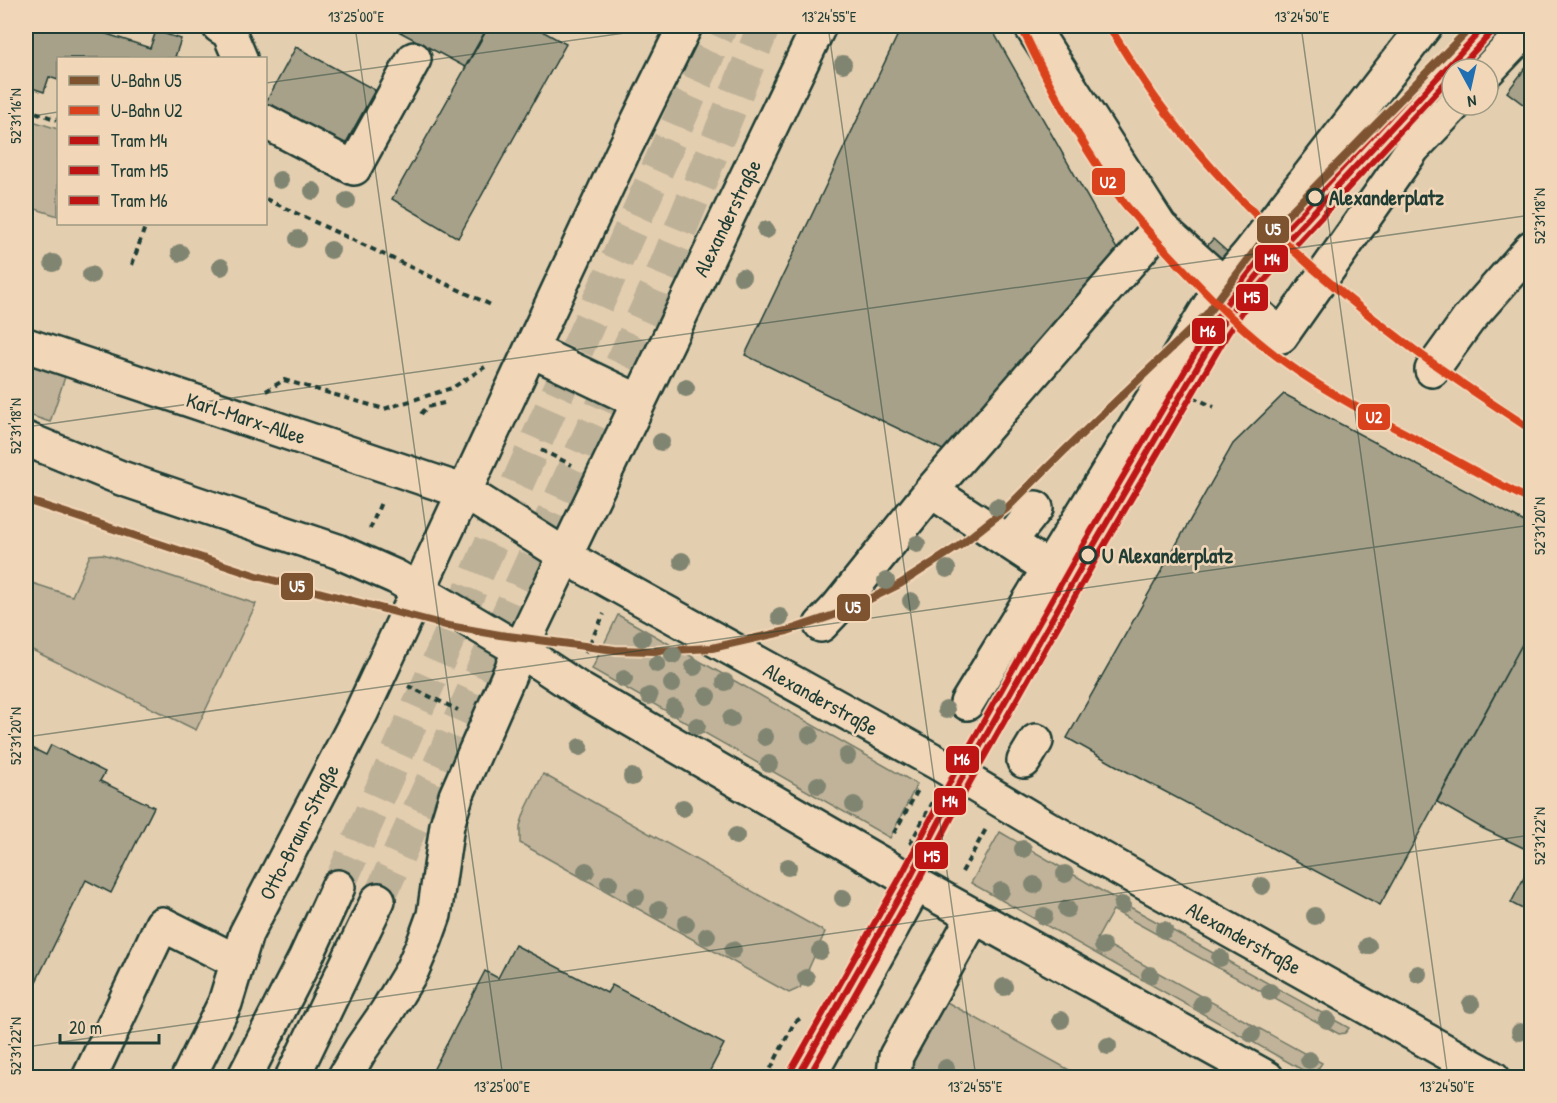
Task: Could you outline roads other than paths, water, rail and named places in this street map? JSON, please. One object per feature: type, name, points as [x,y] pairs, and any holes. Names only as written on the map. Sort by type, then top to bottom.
[{"type":"main road","points":[[219,26],[229,32],[240,57]]},
{"type":"main road","points":[[418,591],[684,26]]},
{"type":"main road","name":"Alexanderstraße","points":[[819,26],[566,556],[1493,1077]]},
{"type":"main road","points":[[1031,26],[1160,227],[1281,336],[1413,148],[1443,117]]},
{"type":"main road","points":[[967,703],[1055,572],[1223,284],[1248,255],[1425,26]]},
{"type":"main road","points":[[1500,57],[1530,26]]},
{"type":"main road","points":[[267,123],[354,168],[414,59]]},
{"type":"main road","points":[[821,625],[838,607],[931,490],[1160,227]]},
{"type":"main road","points":[[1432,370],[1468,320],[1532,247]]},
{"type":"main road","name":"Karl-Marx-Allee","points":[[26,345],[465,492],[566,556]]},
{"type":"main road","points":[[531,350],[638,401]]},
{"type":"main road","points":[[26,439],[122,478],[337,551],[396,577],[520,650],[582,691],[916,884],[1267,1077]]},
{"type":"main road","points":[[931,490],[1055,572]]},
{"type":"main road","points":[[1009,542],[1035,509]]},
{"type":"main road","points":[[344,1077],[412,970],[425,940],[434,915],[447,825],[456,796],[520,650],[566,556]]},
{"type":"main road","name":"Otto-Braun-Straße","points":[[188,1077],[225,1003],[246,934],[361,714],[418,591]]},
{"type":"main road","points":[[808,1077],[916,884]]},
{"type":"main road","points":[[244,1077],[305,958],[338,887]]},
{"type":"main road","points":[[292,1077],[378,900]]},
{"type":"main road","points":[[896,1077],[894,1075],[896,1056],[974,916]]},
{"type":"main road","points":[[89,1077],[162,924],[238,962]]},
{"type":"tunnel","points":[[338,887],[721,26]]},
{"type":"tunnel","points":[[378,900],[661,277],[764,26]]},
{"type":"metro line","name":"U2","points":[[1021,26],[1068,117],[1094,161],[1124,203],[1202,289],[1238,324],[1303,375],[1331,392],[1532,501]]},
{"type":"metro line","name":"U2","points":[[1109,26],[1150,90],[1182,133],[1240,199],[1271,230],[1370,316],[1451,376],[1532,430]]},
{"type":"metro line","name":"U5","points":[[26,500],[257,576],[449,626],[500,635],[615,650],[653,651],[712,648],[787,631],[846,611],[900,584],[959,546],[1007,508],[1207,314],[1263,240],[1472,26]]},
{"type":"tram line","name":"M6","points":[[789,1074],[1080,550],[1213,323],[1245,277],[1277,238],[1473,26]]},
{"type":"tram line","name":"M4","points":[[797,1078],[909,880],[962,778],[1220,328],[1252,282],[1284,244],[1485,26]]},
{"type":"tram line","name":"M5","points":[[1469,57],[1492,32]]},
{"type":"tram line","name":"M5","points":[[808,1078],[917,884],[970,782],[1096,559],[1228,333],[1259,287],[1291,250],[1440,88]]},
{"type":"place","name":"Alexanderplatz","points":[[1315,197]]},
{"type":"place","name":"U Alexanderplatz","points":[[1088,555]]}]
